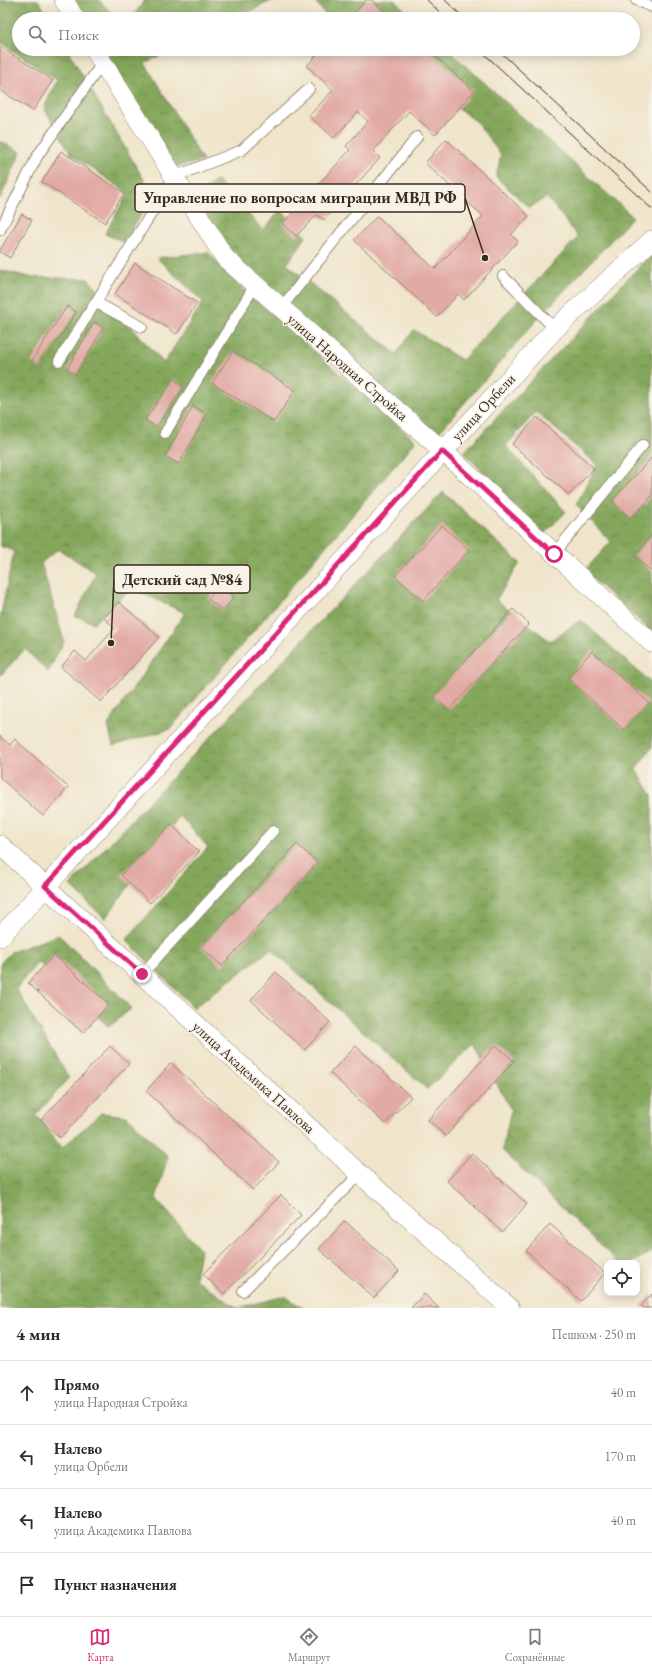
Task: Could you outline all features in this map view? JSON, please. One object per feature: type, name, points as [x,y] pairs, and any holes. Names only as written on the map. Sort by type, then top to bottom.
[{"type":"street","points":[[64,0],[72,12]]},
{"type":"street","name":"улица Народная Стройка","points":[[98,56],[225,258],[442,451],[652,644]]},
{"type":"street","name":"улица Орбели","points":[[0,936],[554,329],[652,240]]},
{"type":"street","name":"улица Академика Павлова","points":[[0,845],[360,1174],[510,1308]]},
{"type":"lane","points":[[636,0],[652,7]]},
{"type":"lane","points":[[0,230],[38,155],[98,56]]},
{"type":"lane","points":[[59,361],[174,177],[242,150],[309,89]]},
{"type":"lane","points":[[281,308],[417,137]]},
{"type":"lane","points":[[504,276],[554,329]]},
{"type":"lane","points":[[165,433],[255,285]]},
{"type":"lane","points":[[95,302],[142,327]]},
{"type":"lane","points":[[554,554],[643,445]]},
{"type":"lane","points":[[142,974],[273,831]]},
{"type":"lane","points":[[243,1290],[360,1174]]},
{"type":"green space","points":[[0,0],[38,0],[46,12],[12,12],[12,50],[0,42]]},
{"type":"green space","points":[[69,0],[99,0],[110,12],[77,12]]},
{"type":"green space","points":[[145,0],[273,0],[248,12],[136,12]]},
{"type":"green space","points":[[314,0],[394,0],[407,12],[323,12]]},
{"type":"green space","points":[[21,56],[71,56],[153,195],[124,242],[105,234],[128,193],[71,154],[44,108],[57,80]]},
{"type":"green space","points":[[104,56],[159,56],[145,63],[203,161],[175,167]]},
{"type":"green space","points":[[380,56],[455,56],[633,217],[534,323],[435,437],[228,253],[196,196],[217,180],[263,230],[281,210],[306,237],[287,264],[396,354],[414,330],[462,360],[578,237],[547,197],[529,208],[496,177],[501,155],[476,121]]},
{"type":"green space","points":[[0,141],[21,152],[0,199]]},
{"type":"green space","points":[[208,252],[238,284],[416,441],[170,729],[113,746],[108,725],[185,613],[131,588],[94,623],[75,616],[96,573],[58,549],[41,563],[64,641],[48,672],[25,649],[0,676],[0,618],[14,551],[0,546],[0,270],[30,277],[88,279],[164,363],[203,302],[157,258]]},
{"type":"green space","points":[[652,253],[652,632],[584,571],[611,542],[576,505],[597,465],[536,412],[506,446],[566,512],[542,536],[464,452]]},
{"type":"green space","points":[[443,492],[520,563],[496,600],[550,641],[581,620],[652,684],[652,747],[636,769],[652,795],[652,1252],[637,1260],[616,1260],[502,1150],[511,1110],[475,1044],[427,1089],[271,949],[194,1008],[126,940],[208,847],[180,816],[105,919],[70,885]]},
{"type":"green space","points":[[59,935],[132,1008],[109,1027],[38,962],[16,989],[69,1078],[36,1115],[62,1148],[101,1113],[127,1116],[168,1156],[156,1198],[200,1250],[195,1279],[237,1308],[0,1308],[0,964],[11,952]]},
{"type":"green space","points":[[285,1296],[303,1308],[237,1308]]},
{"type":"building","points":[[366,0],[372,0],[385,12],[355,12]]},
{"type":"building","points":[[0,47],[12,54],[12,56],[14,56],[53,80],[33,111],[0,90]]},
{"type":"building","points":[[316,56],[435,56],[474,91],[435,135],[409,111],[373,151],[380,158],[324,220],[317,215],[296,236],[282,224],[350,150],[346,146],[368,121],[358,112],[334,138],[309,116],[333,90],[307,66]]},
{"type":"building","points":[[446,139],[529,216],[511,235],[518,241],[464,300],[458,294],[437,317],[354,240],[377,216],[435,269],[483,216],[425,163]]},
{"type":"building","points":[[61,151],[124,193],[105,223],[42,182]]},
{"type":"building","points":[[22,214],[32,220],[10,258],[0,252],[0,250]]},
{"type":"building","points":[[135,263],[197,303],[177,334],[115,294]]},
{"type":"building","points":[[67,306],[76,312],[40,368],[31,362]]},
{"type":"building","points":[[94,322],[103,328],[76,375],[67,369]]},
{"type":"building","points":[[233,351],[295,390],[274,422],[212,383]]},
{"type":"building","points":[[173,379],[184,387],[156,427],[145,420]]},
{"type":"building","points":[[193,406],[207,414],[179,464],[165,456]]},
{"type":"building","points":[[537,417],[594,468],[569,495],[512,444]]},
{"type":"building","points":[[651,458],[652,496],[631,519],[612,501]]},
{"type":"building","points":[[442,525],[469,550],[423,601],[395,576]]},
{"type":"building","points":[[652,535],[652,572],[634,555]]},
{"type":"building","points":[[220,585],[234,597],[223,611],[208,599]]},
{"type":"building","points":[[119,602],[159,637],[101,702],[61,667],[75,651],[86,661],[115,628],[104,618]]},
{"type":"building","points":[[513,609],[529,624],[449,710],[433,696]]},
{"type":"building","points":[[592,651],[649,703],[624,730],[568,678]]},
{"type":"building","points":[[0,736],[10,745],[15,739],[68,787],[43,816],[0,778]]},
{"type":"building","points":[[171,824],[199,852],[150,903],[121,875]]},
{"type":"building","points":[[297,844],[317,863],[222,966],[201,947]]},
{"type":"building","points":[[54,955],[109,1004],[83,1033],[28,983]]},
{"type":"building","points":[[276,972],[330,1022],[305,1050],[251,1000]]},
{"type":"building","points":[[496,1045],[514,1061],[446,1136],[428,1120]]},
{"type":"building","points":[[110,1046],[129,1064],[60,1138],[41,1120]]},
{"type":"building","points":[[356,1046],[411,1097],[385,1124],[330,1073]]},
{"type":"building","points":[[171,1063],[279,1162],[253,1190],[146,1091]]},
{"type":"building","points":[[472,1153],[527,1204],[502,1232],[447,1181]]},
{"type":"building","points":[[281,1195],[301,1215],[224,1294],[203,1274]]},
{"type":"building","points":[[345,1221],[399,1271],[374,1298],[319,1249]]},
{"type":"building","points":[[550,1224],[604,1272],[604,1274],[581,1301],[526,1251]]},
{"type":"building","points":[[424,1294],[439,1308],[411,1308]]},
{"type":"building","points":[[652,1294],[652,1308],[644,1308],[641,1306]]},
{"type":"tram line","points":[[427,0],[440,12]]},
{"type":"tram line","points":[[445,0],[458,12]]},
{"type":"tram line","points":[[487,56],[652,209]]},
{"type":"tram line","points":[[505,56],[652,192]]},
{"type":"place","name":"Управление по вопросам миграции МВД РФ","points":[[485,258]]},
{"type":"place","name":"Детский сад №84","points":[[111,643]]},
{"type":"route","points":[[142,974],[45,886],[442,451],[554,554]]}]
